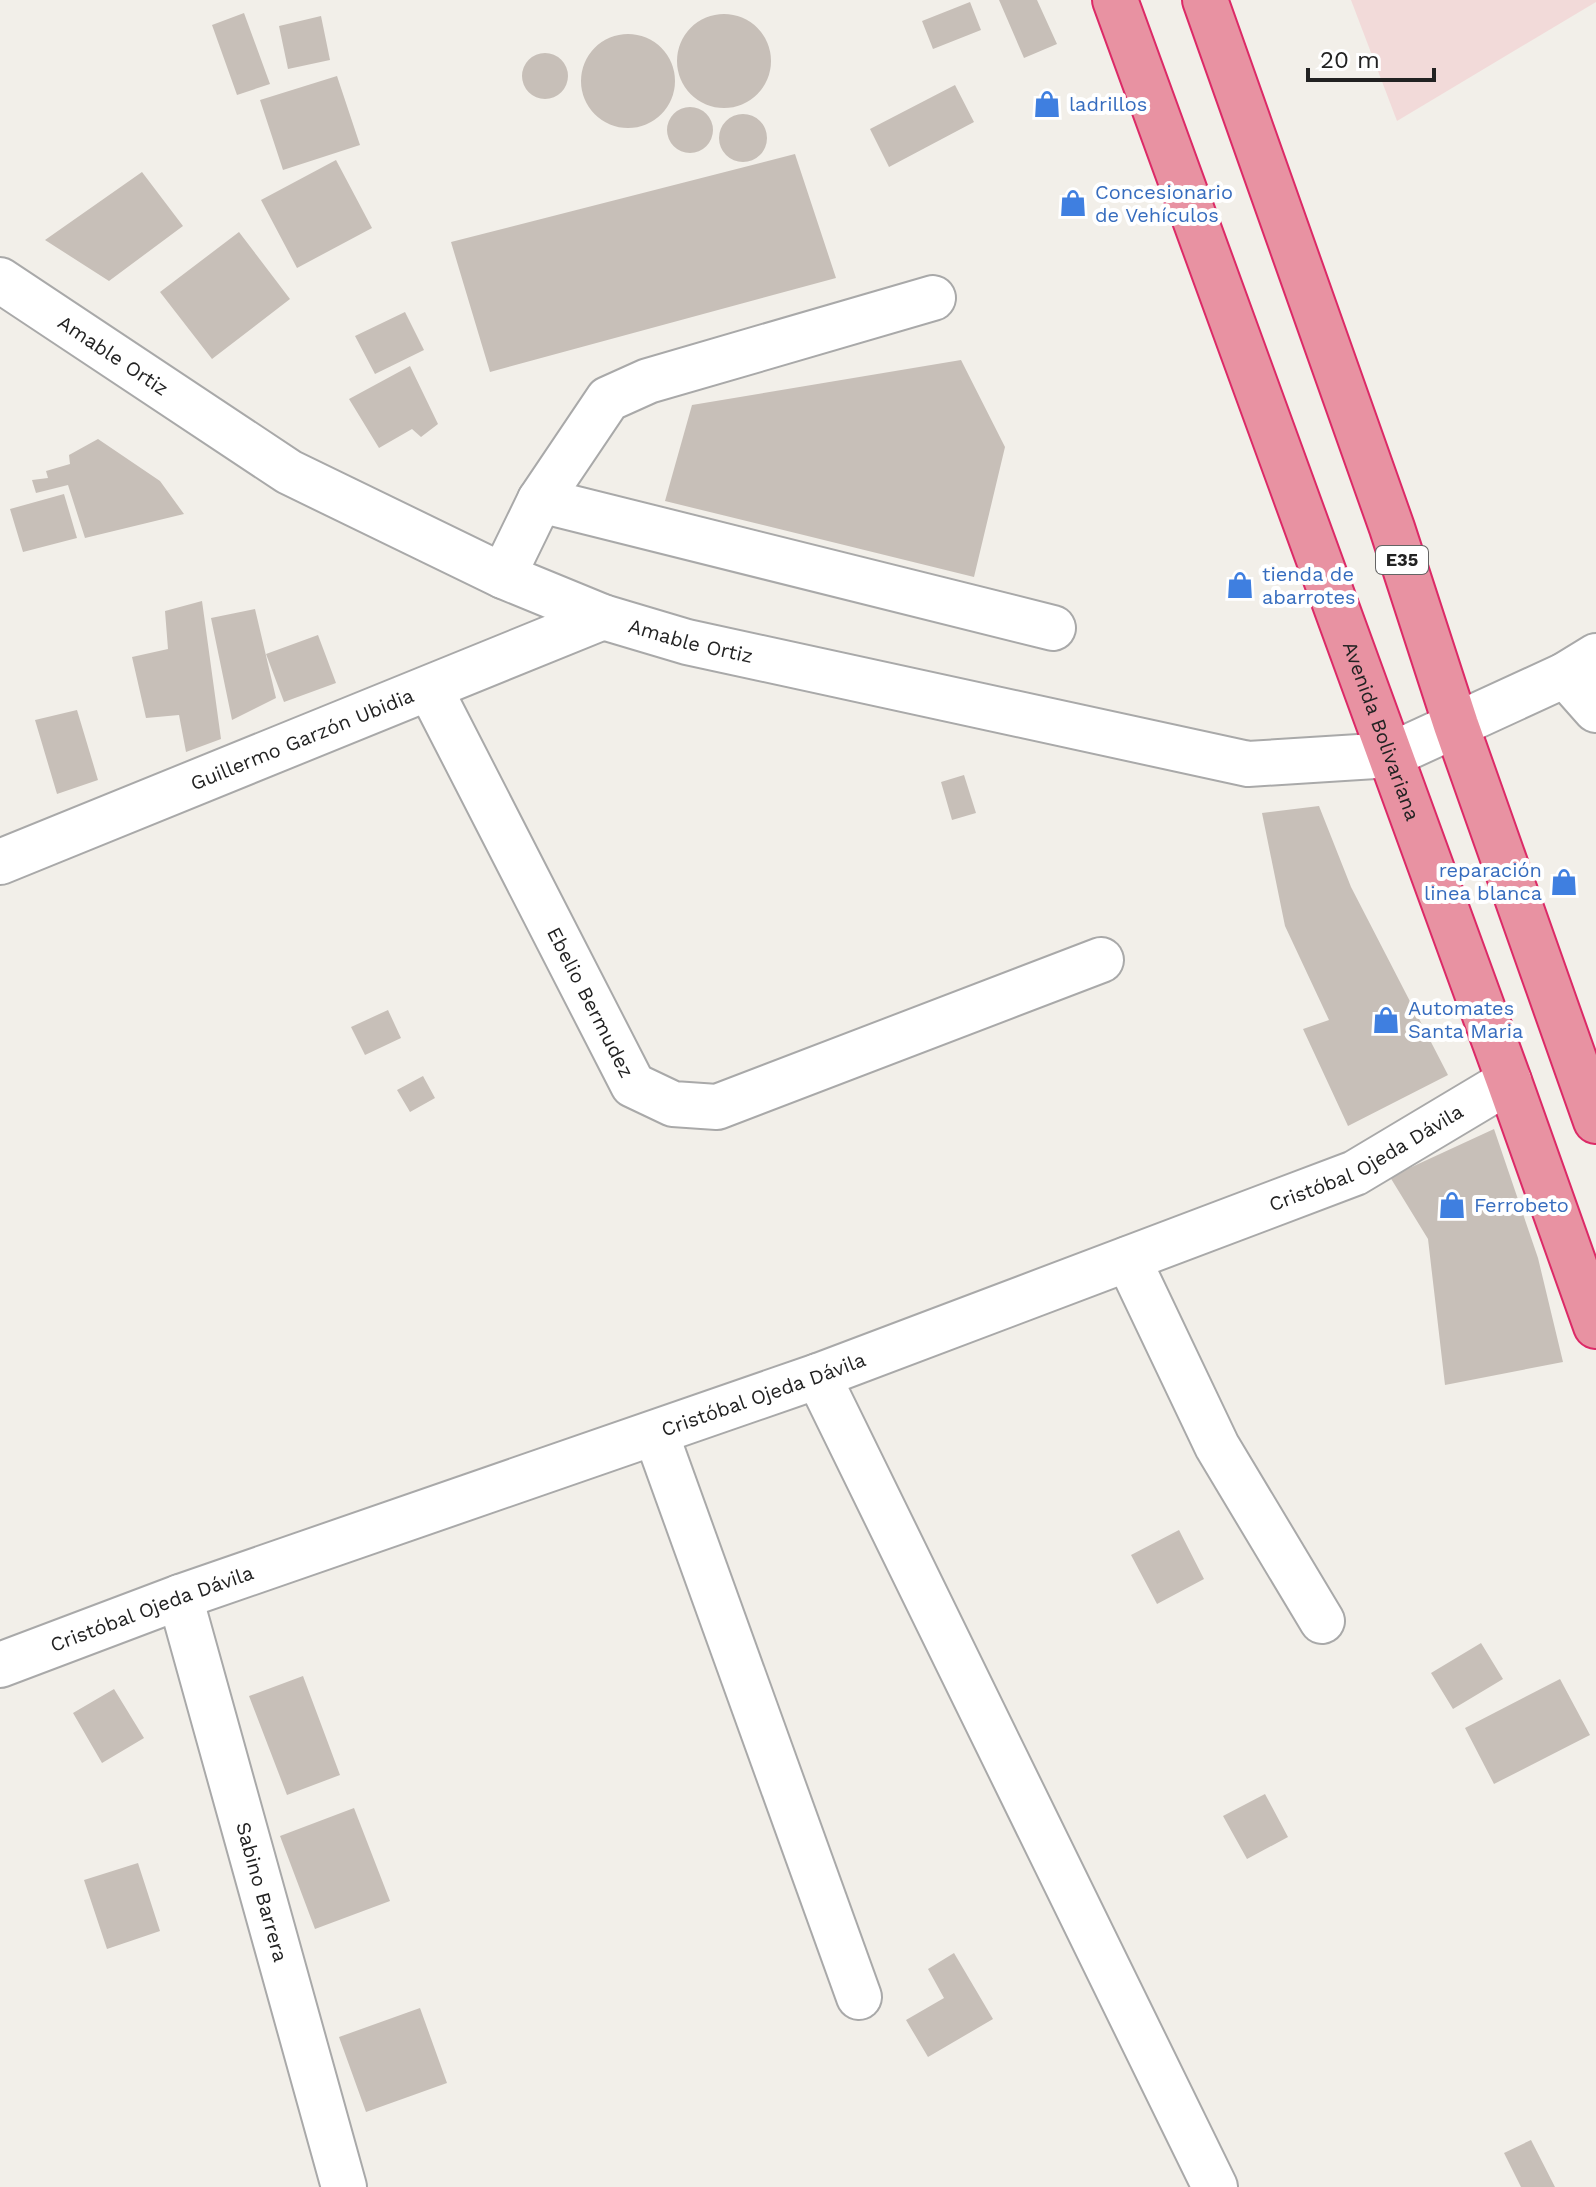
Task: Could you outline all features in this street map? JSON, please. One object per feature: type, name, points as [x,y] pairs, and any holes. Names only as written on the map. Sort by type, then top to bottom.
[{"type":"highway","name":"Avenida Bolivariana","points":[[1115,0],[1596,1326]]},
{"type":"highway","name":"E35","points":[[1205,0],[1392,528],[1456,725],[1596,1121]]},
{"type":"street","name":"Amable Ortiz","points":[[0,280],[289,472],[503,576],[603,617],[687,642],[1248,764],[1391,755],[1581,665]]},
{"type":"street","points":[[503,576],[540,500],[608,399],[648,381],[933,298]]},
{"type":"street","points":[[540,500],[1053,628]]},
{"type":"street","name":"Guillermo Garzón Ubidia","points":[[0,862],[603,617]]},
{"type":"street","points":[[1581,665],[1596,710]]},
{"type":"street","name":"Ebelio Bermudez","points":[[430,689],[633,1085],[673,1104],[717,1107],[1101,960]]},
{"type":"street","name":"Cristóbal Ojeda Dávila","points":[[0,1665],[180,1597],[818,1376],[1355,1173],[1509,1081]]},
{"type":"street","points":[[1128,1259],[1217,1446],[1322,1621]]},
{"type":"street","points":[[818,1376],[1215,2187]]},
{"type":"street","points":[[656,1434],[859,1997]]},
{"type":"street","name":"Sabino Barrera","points":[[180,1597],[344,2187]]},
{"type":"shaded area","points":[[1351,0],[1596,0],[1596,2],[1397,121]]},
{"type":"building","points":[[999,0],[1037,0],[1057,44],[1024,58]]},
{"type":"building","points":[[970,2],[981,30],[933,49],[922,21]]},
{"type":"building","points":[[244,13],[270,84],[237,95],[212,25]]},
{"type":"building","points":[[724,14],[742,18],[757,28],[767,43],[771,61],[767,79],[757,94],[742,104],[724,108],[706,104],[691,94],[681,79],[677,61],[681,43],[691,28],[706,18]]},
{"type":"building","points":[[321,16],[330,60],[288,69],[279,26]]},
{"type":"building","points":[[628,34],[646,38],[661,48],[671,63],[675,81],[671,99],[661,114],[646,124],[628,128],[610,124],[595,114],[585,99],[581,81],[585,63],[595,48],[610,38]]},
{"type":"building","points":[[545,53],[562,59],[568,76],[562,93],[545,99],[528,93],[522,76],[528,59]]},
{"type":"building","points":[[337,76],[360,145],[283,170],[260,100]]},
{"type":"building","points":[[955,85],[974,122],[889,167],[870,129]]},
{"type":"building","points":[[690,107],[706,114],[713,130],[706,146],[690,153],[674,146],[667,130],[674,114]]},
{"type":"building","points":[[743,114],[760,121],[767,138],[760,155],[743,162],[726,155],[719,138],[726,121]]},
{"type":"building","points":[[795,154],[836,278],[490,372],[451,242]]},
{"type":"building","points":[[336,160],[372,228],[297,268],[261,200]]},
{"type":"building","points":[[142,172],[183,226],[109,281],[45,240]]},
{"type":"building","points":[[239,232],[290,299],[212,359],[160,292]]},
{"type":"building","points":[[405,312],[424,350],[375,374],[355,336]]},
{"type":"building","points":[[961,360],[1005,447],[974,577],[665,501],[692,405]]},
{"type":"building","points":[[410,366],[438,424],[421,437],[412,429],[379,448],[349,399]]},
{"type":"building","points":[[98,439],[160,481],[184,514],[85,538],[68,485],[36,493],[32,480],[48,478],[46,471],[70,464],[69,455]]},
{"type":"building","points":[[64,494],[77,538],[23,552],[10,509]]},
{"type":"building","points":[[202,601],[221,739],[186,752],[179,715],[146,718],[132,657],[168,649],[165,611]]},
{"type":"building","points":[[255,609],[276,698],[232,720],[211,618]]},
{"type":"building","points":[[318,635],[336,683],[284,702],[266,654]]},
{"type":"building","points":[[77,710],[98,780],[57,794],[35,720]]},
{"type":"building","points":[[964,775],[976,813],[952,820],[941,782]]},
{"type":"building","points":[[1319,806],[1351,887],[1448,1075],[1348,1126],[1303,1029],[1329,1020],[1285,926],[1262,813]]},
{"type":"building","points":[[388,1010],[401,1038],[365,1055],[351,1027]]},
{"type":"building","points":[[423,1076],[435,1098],[410,1112],[397,1090]]},
{"type":"building","points":[[1494,1129],[1538,1258],[1563,1362],[1445,1385],[1428,1239],[1390,1177]]},
{"type":"building","points":[[1179,1530],[1204,1579],[1157,1604],[1131,1555]]},
{"type":"building","points":[[1481,1643],[1503,1679],[1453,1709],[1431,1673]]},
{"type":"building","points":[[303,1676],[340,1775],[287,1795],[249,1696]]},
{"type":"building","points":[[1560,1679],[1590,1735],[1494,1784],[1465,1728]]},
{"type":"building","points":[[114,1689],[144,1738],[102,1763],[73,1713]]},
{"type":"building","points":[[1265,1794],[1288,1837],[1247,1859],[1223,1816]]},
{"type":"building","points":[[354,1808],[390,1901],[315,1929],[280,1836]]},
{"type":"building","points":[[138,1863],[160,1931],[107,1949],[84,1880]]},
{"type":"building","points":[[954,1953],[993,2019],[928,2057],[906,2020],[944,1998],[928,1969]]},
{"type":"building","points":[[420,2008],[447,2083],[366,2112],[339,2037]]},
{"type":"building","points":[[1531,2140],[1555,2187],[1521,2187],[1504,2153]]},
{"type":"place","name":"ladrillos","points":[[1047,104]]},
{"type":"place","name":"Concesionario de Vehículos","points":[[1073,203]]},
{"type":"place","name":"tienda de abarrotes","points":[[1240,585]]},
{"type":"place","name":"reparación linea blanca","points":[[1564,882]]},
{"type":"place","name":"Automates Santa Maria","points":[[1386,1020]]},
{"type":"place","name":"Ferrobeto","points":[[1452,1205]]}]
